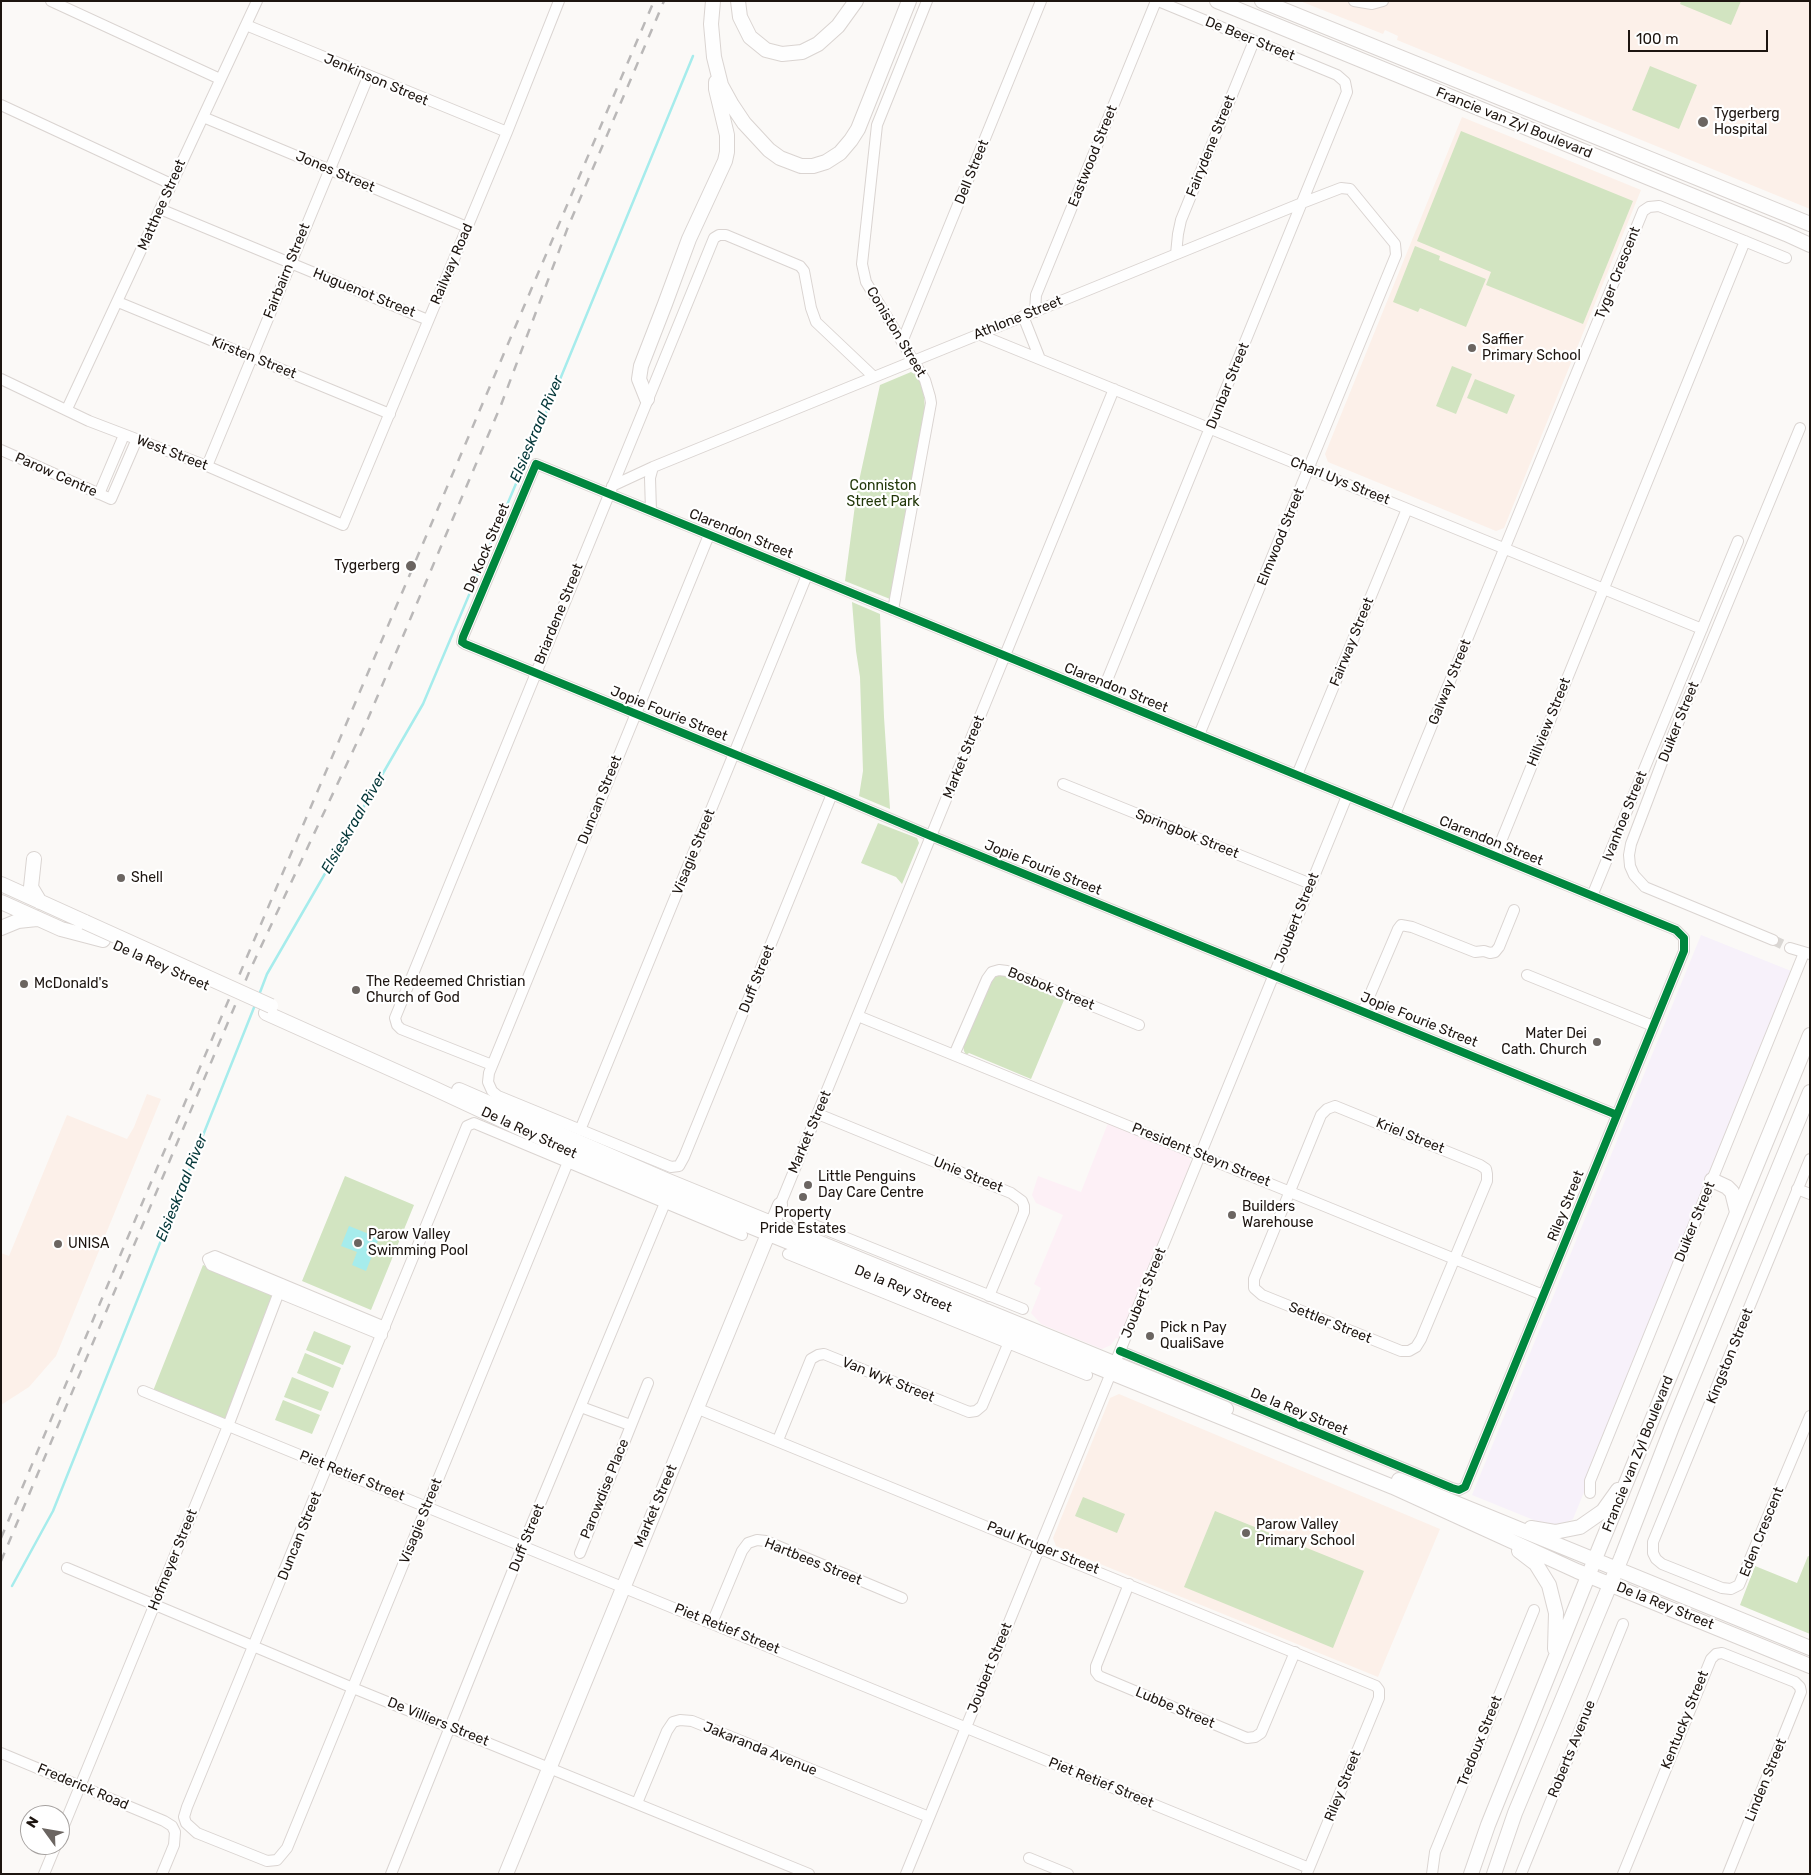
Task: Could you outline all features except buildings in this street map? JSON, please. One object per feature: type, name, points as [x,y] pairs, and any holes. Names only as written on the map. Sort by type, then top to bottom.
[{"type":"main road","points":[[647,399],[639,380],[641,366],[692,232],[727,152],[727,135],[716,89],[716,67],[710,24],[713,1]]},
{"type":"main road","points":[[738,1],[740,17],[750,37],[766,50],[782,54],[802,52],[818,44],[838,26],[856,1]]},
{"type":"main road","points":[[716,67],[721,84],[744,124],[769,150],[780,158],[801,166],[813,166],[826,162],[840,153],[858,129],[908,1]]},
{"type":"main road","name":"Francie van Zyl Boulevard","points":[[1217,1],[1810,245]]},
{"type":"main road","name":"Francie van Zyl Boulevard","points":[[1262,1],[1810,224]]},
{"type":"main road","points":[[34,859],[31,887],[40,902]]},
{"type":"main road","name":"De la Rey Street","points":[[3,893],[40,902],[85,922],[594,1163],[770,1228],[1115,1363],[1810,1648]]},
{"type":"main road","name":"De la Rey Street","points":[[3,893],[38,919],[61,929],[103,940],[269,1009]]},
{"type":"main road","points":[[1,928],[18,921],[38,919]]},
{"type":"main road","name":"Francie van Zyl Boulevard","points":[[1471,1874],[1488,1825],[1594,1561],[1810,1036]]},
{"type":"main road","name":"Francie van Zyl Boulevard","points":[[1494,1874],[1514,1813],[1610,1584],[1672,1427],[1810,1092]]},
{"type":"main road","points":[[1712,1180],[1727,1187],[1732,1192],[1736,1201],[1737,1213]]},
{"type":"main road","name":"Market Street","points":[[506,1874],[780,1205]]},
{"type":"main road","name":"De la Rey Street","points":[[1115,1363],[1394,1487],[1493,1534],[1810,1666]]},
{"type":"main road","points":[[1499,1520],[1555,1532],[1580,1527],[1596,1517],[1609,1504],[1622,1484],[1648,1432]]},
{"type":"main road","points":[[1493,1534],[1536,1564],[1550,1585],[1556,1613],[1557,1634],[1551,1672]]},
{"type":"street","points":[[51,1],[220,79]]},
{"type":"street","name":"Matthee Street","points":[[67,409],[257,1]]},
{"type":"street","name":"Railway Road","points":[[343,525],[468,227],[559,1]]},
{"type":"street","name":"Coniston Street","points":[[893,610],[930,404],[927,386],[866,282],[862,264],[877,125],[927,1]]},
{"type":"street","name":"Dell Street","points":[[902,342],[1041,1]]},
{"type":"street","name":"De Beer Street","points":[[1157,1],[1342,77]]},
{"type":"street","name":"Eastwood Street","points":[[1035,312],[1036,295],[1157,1]]},
{"type":"street","points":[[1354,1],[1372,4],[1382,1]]},
{"type":"street","name":"Jenkinson Street","points":[[246,25],[368,77],[507,132]]},
{"type":"street","name":"Fairydene Street","points":[[1176,254],[1181,220],[1254,41]]},
{"type":"street","name":"Fairbairn Street","points":[[207,466],[368,77]]},
{"type":"street","name":"Dunbar Street","points":[[1101,695],[1346,95],[1347,85],[1342,77]]},
{"type":"street","points":[[1,105],[171,184]]},
{"type":"street","name":"Jones Street","points":[[203,117],[468,227]]},
{"type":"street","name":"Athlone Street","points":[[610,490],[653,467],[1341,188],[1350,189],[1395,244],[1396,255]]},
{"type":"street","name":"Tyger Crescent","points":[[1505,548],[1643,211],[1649,206],[1659,206],[1786,258]]},
{"type":"street","name":"Huguenot Street","points":[[160,210],[428,320]]},
{"type":"street","name":"Briardene Street","points":[[492,1065],[402,1029],[395,1022],[396,1016],[712,240],[716,236],[726,235],[802,268],[816,322],[874,377]]},
{"type":"street","points":[[1604,588],[1745,241]]},
{"type":"street","name":"Elmwood Street","points":[[1199,735],[1396,255]]},
{"type":"street","name":"Kirsten Street","points":[[118,302],[390,414]]},
{"type":"street","points":[[1023,316],[1040,359]]},
{"type":"street","name":"Charl Uys Street","points":[[978,334],[1702,629]]},
{"type":"street","name":"West Street","points":[[1,380],[124,435],[207,466],[343,525]]},
{"type":"street","name":"Market Street","points":[[780,1205],[1114,389]]},
{"type":"street","name":"Duiker Street","points":[[1773,940],[1645,887],[1637,880],[1631,870],[1629,855],[1631,844],[1664,757],[1800,428]]},
{"type":"street","points":[[99,494],[124,435]]},
{"type":"street","name":"Parow Centre","points":[[1,450],[111,499],[137,439]]},
{"type":"street","name":"Clarendon Street","points":[[536,464],[610,490],[651,511],[709,535],[1676,930],[1684,938]]},
{"type":"street","name":"De Kock Street","points":[[462,642],[536,464]]},
{"type":"street","points":[[651,511],[650,478],[653,467]]},
{"type":"street","name":"Fairway Street","points":[[1297,775],[1407,508]]},
{"type":"street","name":"Duncan Street","points":[[492,1065],[709,535]]},
{"type":"street","name":"Ivanhoe Street","points":[[1592,896],[1738,541]]},
{"type":"street","name":"Galway Street","points":[[1395,816],[1505,548]]},
{"type":"street","name":"Visagie Street","points":[[580,1130],[807,575]]},
{"type":"street","name":"Hillview Street","points":[[1495,856],[1604,588]]},
{"type":"street","name":"Jopie Fourie Street","points":[[462,642],[535,674],[1617,1115]]},
{"type":"street","name":"Springbok Street","points":[[1063,784],[1311,884]]},
{"type":"street","name":"Duff Street","points":[[681,1164],[832,794]]},
{"type":"street","name":"Joubert Street","points":[[906,1874],[1347,796]]},
{"type":"street","points":[[1364,1011],[1401,925],[1412,927],[1475,952],[1490,953],[1495,952],[1499,947],[1514,910]]},
{"type":"street","name":"Riley Street","points":[[1468,1484],[1684,951],[1684,938]]},
{"type":"street","name":"Duiker Street","points":[[1590,1493],[1590,1481],[1712,1180],[1807,954],[1790,948]]},
{"type":"street","name":"Bosbok Street","points":[[954,1055],[987,979],[992,972],[998,970],[1006,970],[1139,1025]]},
{"type":"street","points":[[1527,975],[1653,1026]]},
{"type":"street","name":"President Steyn Street","points":[[858,1016],[1543,1295]]},
{"type":"street","name":"De la Rey Street","points":[[492,1065],[488,1082],[494,1094],[671,1167],[677,1167],[681,1164]]},
{"type":"street","name":"Kriel Street","points":[[1290,1192],[1324,1112],[1330,1107],[1335,1106],[1348,1110],[1486,1169],[1487,1181],[1454,1259]]},
{"type":"street","name":"Unie Street","points":[[818,1114],[1011,1192],[1022,1201],[1024,1212],[989,1296]]},
{"type":"street","name":"Duncan Street","points":[[259,1860],[197,1833],[186,1822],[184,1817],[466,1129],[470,1124]]},
{"type":"street","name":"De la Rey Street","points":[[470,1124],[568,1162],[742,1235]]},
{"type":"street","name":"Kingston Street","points":[[1653,1553],[1653,1542],[1810,1159]]},
{"type":"street","name":"Visagie Street","points":[[259,1860],[277,1860],[287,1848],[568,1162]]},
{"type":"street","points":[[1797,1189],[1810,1194]]},
{"type":"street","name":"Settler Street","points":[[1290,1192],[1254,1279],[1254,1288],[1262,1295],[1401,1351],[1409,1351],[1416,1347],[1421,1339],[1454,1259]]},
{"type":"street","name":"Duff Street","points":[[391,1874],[523,1545],[665,1203]]},
{"type":"street","name":"De la Rey Street","points":[[797,1218],[1023,1309]]},
{"type":"street","name":"De la Rey Street","points":[[788,1254],[1087,1375]]},
{"type":"street","points":[[280,1288],[210,1265],[208,1259],[214,1256],[280,1288],[383,1331]]},
{"type":"street","name":"Hofmeyer Street","points":[[70,1810],[228,1426],[280,1288]]},
{"type":"street","name":"Van Wyk Street","points":[[778,1440],[811,1359],[818,1354],[824,1354],[969,1412],[976,1411],[982,1406],[1009,1342]]},
{"type":"street","name":"De la Rey Street","points":[[1115,1363],[1452,1488],[1459,1490],[1468,1484]]},
{"type":"street","name":"Parowdise Place","points":[[580,1553],[648,1383]]},
{"type":"street","name":"Piet Retief Street","points":[[143,1392],[523,1545],[966,1727],[1308,1871]]},
{"type":"street","name":"Parowdise Place","points":[[581,1406],[630,1425]]},
{"type":"street","name":"Paul Kruger Street","points":[[696,1408],[1376,1686],[1379,1690],[1379,1698]]},
{"type":"street","name":"Eden Crescent","points":[[1653,1553],[1662,1564],[1722,1588],[1731,1589],[1739,1585],[1810,1416]]},
{"type":"street","name":"Hartbees Street","points":[[712,1623],[742,1551],[748,1543],[757,1540],[766,1541],[902,1598]]},
{"type":"street","name":"De Villiers Street","points":[[67,1568],[154,1606],[637,1802],[809,1874]]},
{"type":"street","name":"Lubbe Street","points":[[1129,1584],[1096,1666],[1096,1672],[1099,1676],[1247,1738],[1255,1737],[1261,1733],[1295,1652]]},
{"type":"street","name":"Tredoux Street","points":[[1432,1874],[1435,1852],[1534,1610]]},
{"type":"street","name":"Roberts Avenue","points":[[1520,1874],[1623,1624]]},
{"type":"street","name":"Kentucky Street","points":[[1623,1874],[1712,1657],[1719,1653],[1725,1653],[1795,1682],[1800,1687]]},
{"type":"street","name":"Linden Street","points":[[1728,1874],[1800,1695],[1800,1687]]},
{"type":"street","name":"Riley Street","points":[[1308,1871],[1379,1698]]},
{"type":"street","name":"Jakaranda Avenue","points":[[637,1802],[667,1730],[673,1722],[680,1720],[692,1721],[929,1817]]},
{"type":"street","name":"Frederick Road","points":[[1,1753],[172,1826],[175,1832],[174,1846],[162,1874]]},
{"type":"street","points":[[44,1874],[52,1855]]},
{"type":"street","points":[[1029,1858],[1068,1874]]},
{"type":"shaded area","name":"Tygerberg Hospital","points":[[1300,1],[1810,1],[1810,209],[1397,40],[1398,36],[1385,30],[1383,34]]},
{"type":"shaded area","name":"Saffier Primary School","points":[[1462,117],[1641,190],[1504,528],[1496,531],[1328,462],[1325,454]]},
{"type":"shaded area","points":[[1701,935],[1796,973],[1573,1519],[1562,1524],[1546,1525],[1472,1495]]},
{"type":"shaded area","name":"UNISA","points":[[147,1094],[161,1099],[56,1356],[29,1387],[1,1405],[1,1253],[9,1256],[67,1115],[127,1139],[134,1127]]},
{"type":"shaded area","points":[[1108,1123],[1189,1156],[1191,1164],[1120,1339],[1116,1338],[1111,1345],[1102,1349],[1041,1324],[1031,1313],[1041,1288],[1034,1284],[1063,1215],[1036,1203],[1032,1195],[1038,1176],[1081,1192]]},
{"type":"shaded area","name":"Parow Valley Primary School","points":[[1119,1394],[1440,1529],[1378,1677],[1056,1546],[1053,1538],[1110,1398]]},
{"type":"green space","points":[[1681,1],[1741,1],[1731,25],[1680,4]]},
{"type":"green space","points":[[1650,66],[1697,85],[1679,129],[1632,110]]},
{"type":"green space","points":[[1461,131],[1633,201],[1583,324],[1486,285],[1491,272],[1417,241]]},
{"type":"green space","points":[[1415,246],[1440,256],[1439,260],[1486,279],[1466,327],[1420,308],[1418,312],[1393,302]]},
{"type":"green space","points":[[1452,366],[1472,374],[1456,414],[1436,406]]},
{"type":"green space","name":"Conniston Street Park","points":[[911,372],[916,375],[923,387],[925,408],[890,599],[845,581],[857,490],[880,385]]},
{"type":"green space","points":[[1475,379],[1515,395],[1507,414],[1467,398]]},
{"type":"green space","points":[[852,602],[880,614],[890,809],[859,796],[863,771],[860,677]]},
{"type":"green space","points":[[878,823],[917,838],[919,843],[902,884],[896,877],[861,863]]},
{"type":"green space","points":[[1004,975],[1064,1000],[1031,1079],[969,1053],[966,1055],[964,1051],[963,1046],[993,977]]},
{"type":"green space","name":"Parow Valley Swimming Pool","points":[[345,1176],[414,1205],[371,1310],[302,1281]]},
{"type":"green space","points":[[203,1265],[269,1292],[273,1297],[225,1421],[153,1391]]},
{"type":"green space","points":[[314,1331],[351,1346],[343,1365],[306,1350]]},
{"type":"green space","points":[[305,1353],[341,1368],[333,1388],[297,1373]]},
{"type":"green space","points":[[292,1377],[329,1392],[321,1411],[284,1397]]},
{"type":"green space","points":[[283,1400],[320,1415],[312,1434],[275,1420]]},
{"type":"green space","points":[[1083,1497],[1125,1514],[1117,1533],[1075,1516]]},
{"type":"green space","points":[[1215,1511],[1364,1571],[1333,1648],[1184,1587]]},
{"type":"green space","points":[[1808,1556],[1810,1557],[1810,1634],[1740,1605],[1755,1566],[1797,1583]]},
{"type":"water","points":[[349,1226],[379,1238],[366,1271],[352,1265],[357,1252],[341,1246]]},
{"type":"waterway","name":"Elsieskraal River","points":[[259,995],[267,974],[423,704],[561,377],[693,56]]},
{"type":"waterway","name":"Elsieskraal River","points":[[12,1586],[53,1511],[255,1005]]},
{"type":"tunnel","points":[[1773,940],[1790,948]]},
{"type":"railway","points":[[1,1538],[654,1]]},
{"type":"railway","points":[[1,1561],[250,970],[367,721],[501,405],[568,227],[664,1]]},
{"type":"cycle path","points":[[1120,1351],[1452,1488],[1459,1490],[1465,1487],[1684,951],[1684,938],[1676,930],[536,464],[463,637],[462,642],[465,644],[931,836],[1617,1115]]},
{"type":"place","name":"Tygerberg Hospital","points":[[1703,122]]},
{"type":"place","name":"Saffier Primary School","points":[[1472,348]]},
{"type":"place","name":"Tygerberg","points":[[411,566]]},
{"type":"place","name":"Shell","points":[[121,878]]},
{"type":"place","name":"McDonald's","points":[[24,984]]},
{"type":"place","name":"The Redeemed Christian Church of God","points":[[356,990]]},
{"type":"place","name":"Mater Dei Cath. Church","points":[[1597,1042]]},
{"type":"place","name":"Little Penguins Day Care Centre","points":[[808,1185]]},
{"type":"place","name":"Property Pride Estates","points":[[803,1197]]},
{"type":"place","name":"Builders Warehouse","points":[[1232,1215]]},
{"type":"place","name":"Parow Valley Swimming Pool","points":[[358,1243]]},
{"type":"place","name":"UNISA","points":[[58,1244]]},
{"type":"place","name":"Pick n Pay QualiSave","points":[[1150,1336]]},
{"type":"place","name":"Parow Valley Primary School","points":[[1246,1533]]}]
